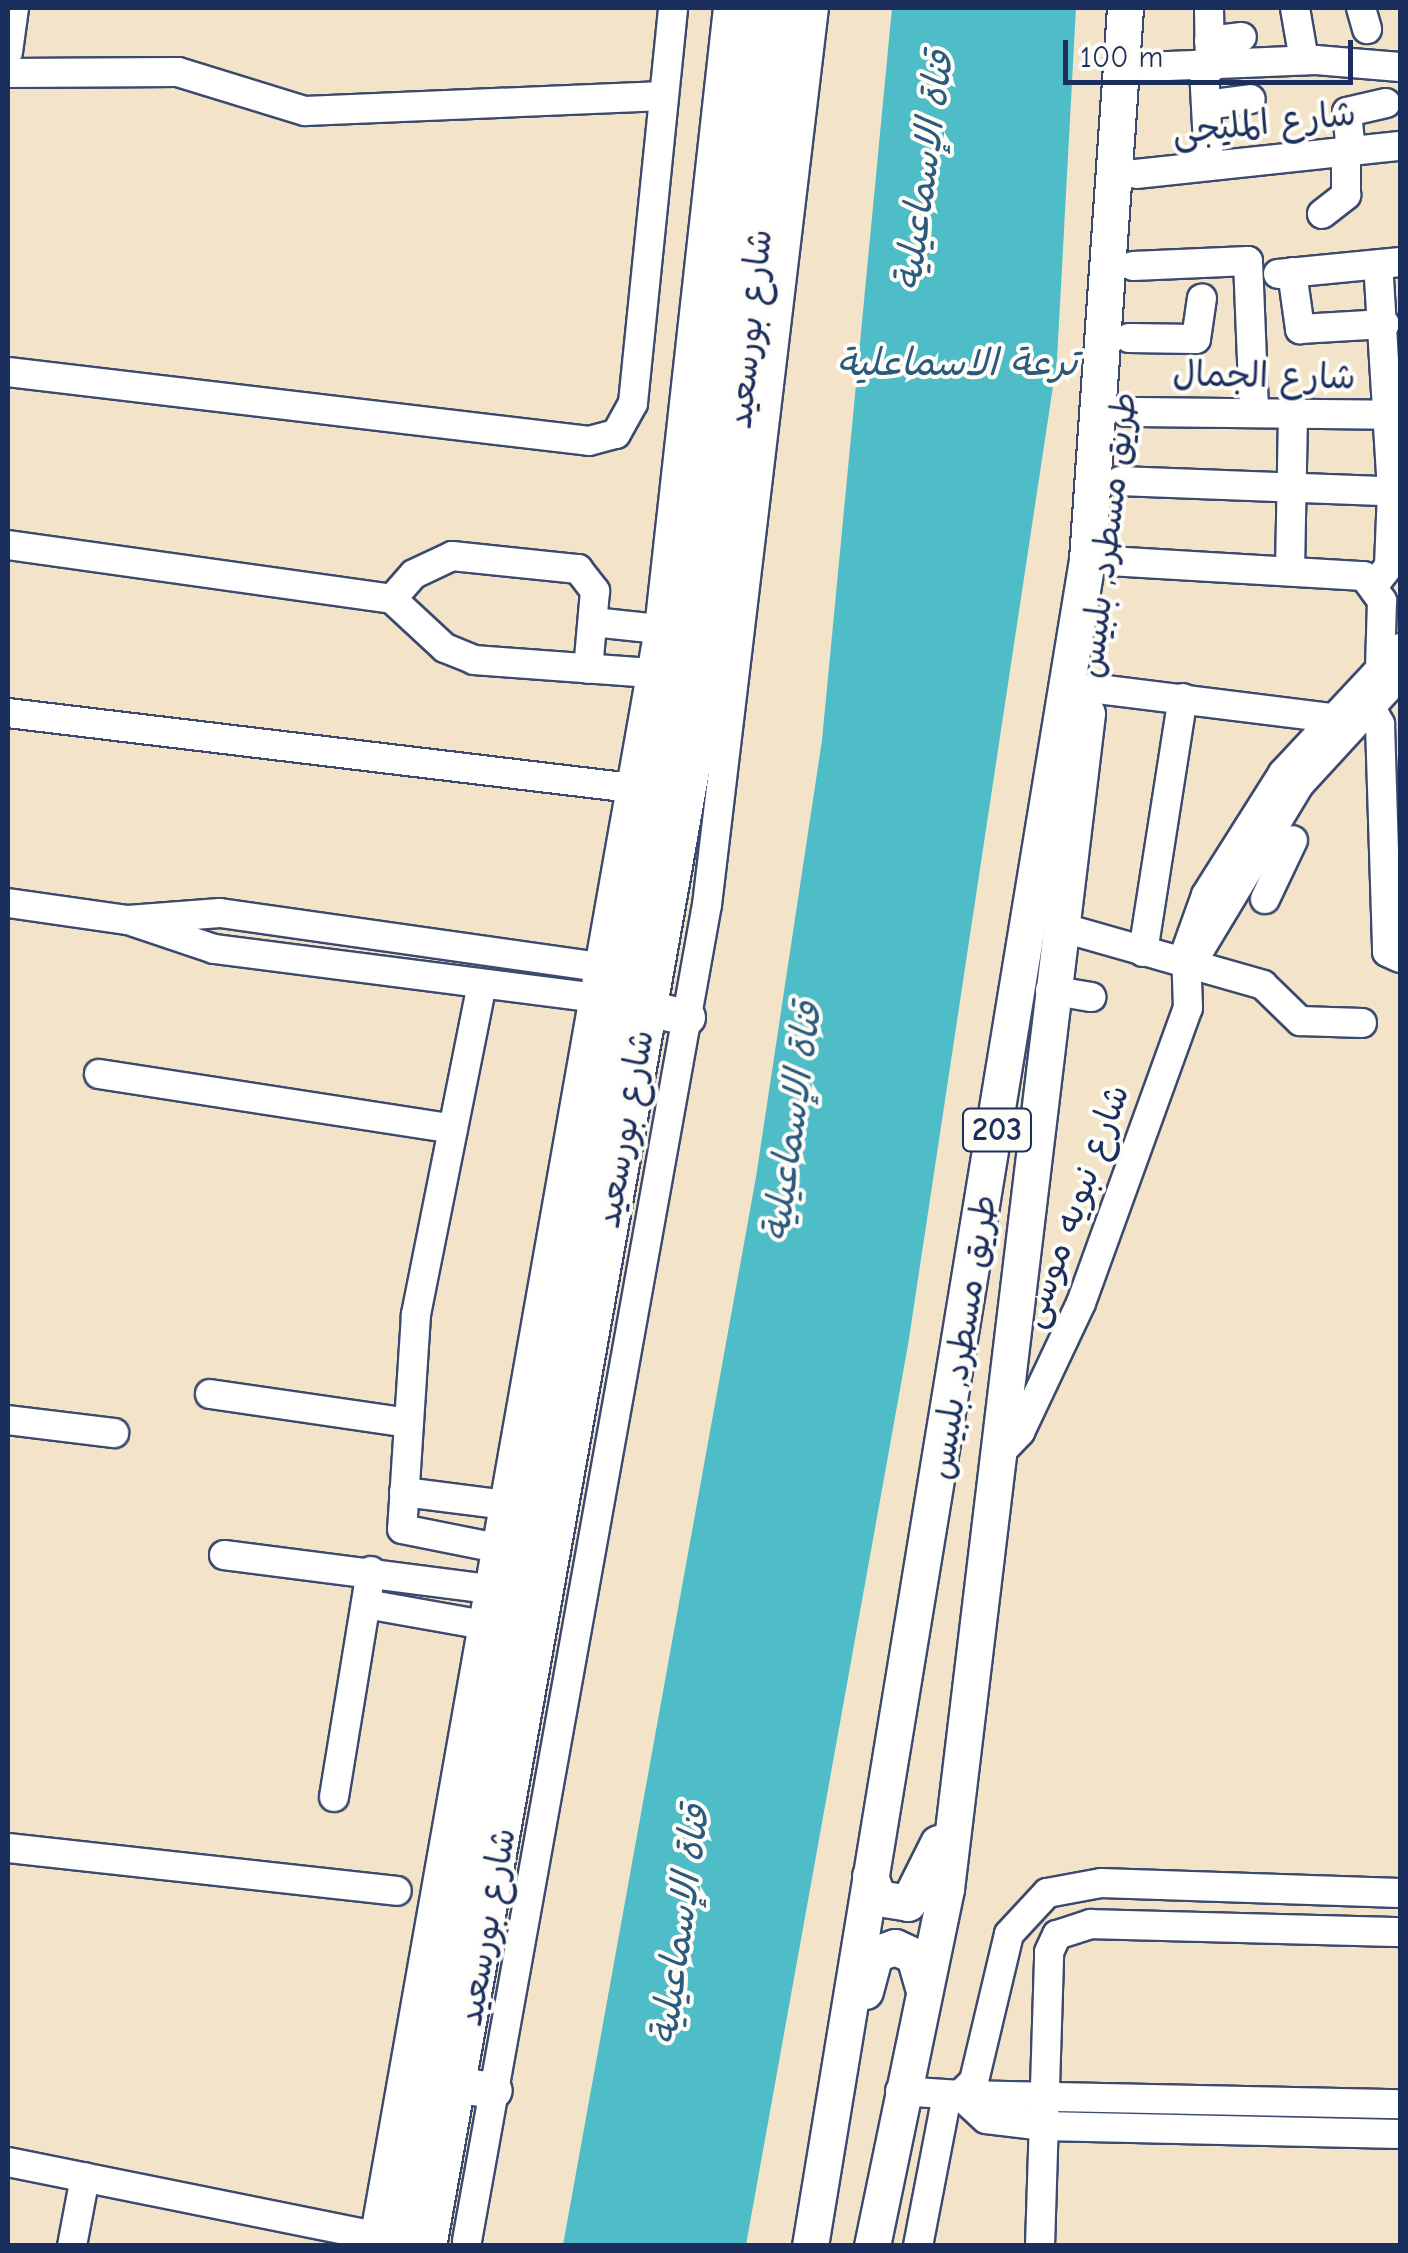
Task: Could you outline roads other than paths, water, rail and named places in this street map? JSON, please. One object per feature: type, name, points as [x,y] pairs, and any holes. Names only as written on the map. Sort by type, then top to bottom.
[{"type":"main road","name":"شارع بورسعيد","points":[[382,2242],[681,675],[752,8]]},
{"type":"main road","name":"شارع بورسعيد","points":[[428,2246],[712,651],[786,8]]},
{"type":"main road","name":"طريق مسطرد, بلبيس","points":[[810,2246],[1087,560],[1125,8]]},
{"type":"main road","name":"طريق مسطرد, بلبيس","points":[[872,2246],[900,2091],[946,1889],[950,1821],[1050,990],[1120,481],[1149,8]]},
{"type":"main road","points":[[646,1008],[687,1017]]},
{"type":"main road","points":[[870,1876],[878,1898],[908,1903],[950,1821]]},
{"type":"main road","points":[[844,2046],[875,1954],[906,1950],[923,1988]]},
{"type":"main road","points":[[458,2085],[494,2090]]},
{"type":"street","points":[[8,52],[14,8]]},
{"type":"street","points":[[8,372],[608,438],[632,412],[673,8]]},
{"type":"street","points":[[8,2162],[382,2242],[490,1588],[659,628],[728,8]]},
{"type":"street","points":[[467,2241],[687,1017],[758,509],[814,8]]},
{"type":"street","points":[[1209,166],[1208,8],[1229,8]]},
{"type":"street","points":[[1295,8],[1304,60]]},
{"type":"street","points":[[1208,60],[1242,37]]},
{"type":"street","points":[[1144,67],[1208,60],[1304,60],[1400,67]]},
{"type":"street","points":[[8,73],[178,72],[306,111],[664,96]]},
{"type":"street","points":[[1206,105],[1251,100]]},
{"type":"street","points":[[1322,214],[1346,194],[1348,112],[1386,102]]},
{"type":"street","name":"شارع المليجى","points":[[1136,174],[1400,146]]},
{"type":"street","points":[[1133,266],[1248,262],[1254,414]]},
{"type":"street","points":[[1375,584],[1389,566],[1396,492],[1396,415],[1385,324],[1389,263],[1284,273],[1300,329],[1385,324]]},
{"type":"street","points":[[1129,338],[1196,339],[1202,298]]},
{"type":"street","name":"شارع الجمال","points":[[1126,412],[1396,415]]},
{"type":"street","points":[[1290,571],[1293,414]]},
{"type":"street","points":[[1120,481],[1396,492]]},
{"type":"street","points":[[8,545],[392,600],[464,658],[651,673]]},
{"type":"street","points":[[392,600],[426,566],[466,554],[584,573],[595,591],[588,669]]},
{"type":"street","points":[[1109,561],[1290,571],[1375,584]]},
{"type":"street","points":[[1375,584],[1394,664]]},
{"type":"street","points":[[592,622],[659,628]]},
{"type":"street","name":"شارع نبويه موسى","points":[[1190,966],[1252,856],[1322,754],[1383,718],[1394,664]]},
{"type":"street","name":"شارع نبويه موسى","points":[[996,1457],[1020,1432],[1082,1303],[1188,1008],[1187,940],[1206,895],[1282,772],[1330,718],[1394,664]]},
{"type":"street","points":[[1090,688],[1330,718]]},
{"type":"street","points":[[1143,952],[1183,698]]},
{"type":"street","points":[[8,713],[631,788]]},
{"type":"street","points":[[1383,718],[1391,798],[1396,958]]},
{"type":"street","points":[[1266,899],[1293,840]]},
{"type":"street","points":[[1252,856],[1279,870]]},
{"type":"street","points":[[8,903],[128,920],[220,913],[600,967]]},
{"type":"street","points":[[128,920],[188,945],[594,998]]},
{"type":"street","points":[[1060,927],[1263,985],[1300,1021],[1362,1023]]},
{"type":"street","points":[[438,979],[443,945]]},
{"type":"street","points":[[482,984],[416,1315],[402,1530],[497,1548]]},
{"type":"street","points":[[1050,990],[1091,997]]},
{"type":"street","points":[[99,1074],[453,1129]]},
{"type":"street","points":[[210,1394],[408,1424]]},
{"type":"street","points":[[8,1420],[114,1433]]},
{"type":"street","points":[[404,1492],[505,1506]]},
{"type":"street","points":[[224,1555],[490,1588]]},
{"type":"street","points":[[334,1798],[371,1571]]},
{"type":"street","points":[[366,1604],[484,1625]]},
{"type":"street","points":[[8,1848],[397,1891]]},
{"type":"street","points":[[918,2246],[953,2096],[983,2069],[1010,1934],[1047,1894],[1101,1883],[1400,1893]]},
{"type":"street","points":[[1040,2246],[1048,1952],[1062,1931],[1091,1924],[1400,1932]]},
{"type":"street","points":[[900,2091],[953,2096],[1400,2104]]},
{"type":"street","points":[[953,2096],[986,2119],[1043,2126],[1400,2134]]},
{"type":"street","points":[[72,2246],[85,2177]]},
{"type":"water","name":"ترعة الاسماعلية","points":[[892,8],[1076,8],[1057,360],[908,1345],[746,2245],[563,2245],[756,1177],[822,740]]},
{"type":"water label","name":"قناة الإسماعيلية","points":[[925,171]]},
{"type":"water label","name":"قناة الإسماعيلية","points":[[793,1122]]},
{"type":"water label","name":"قناة الإسماعيلية","points":[[681,1925]]}]
